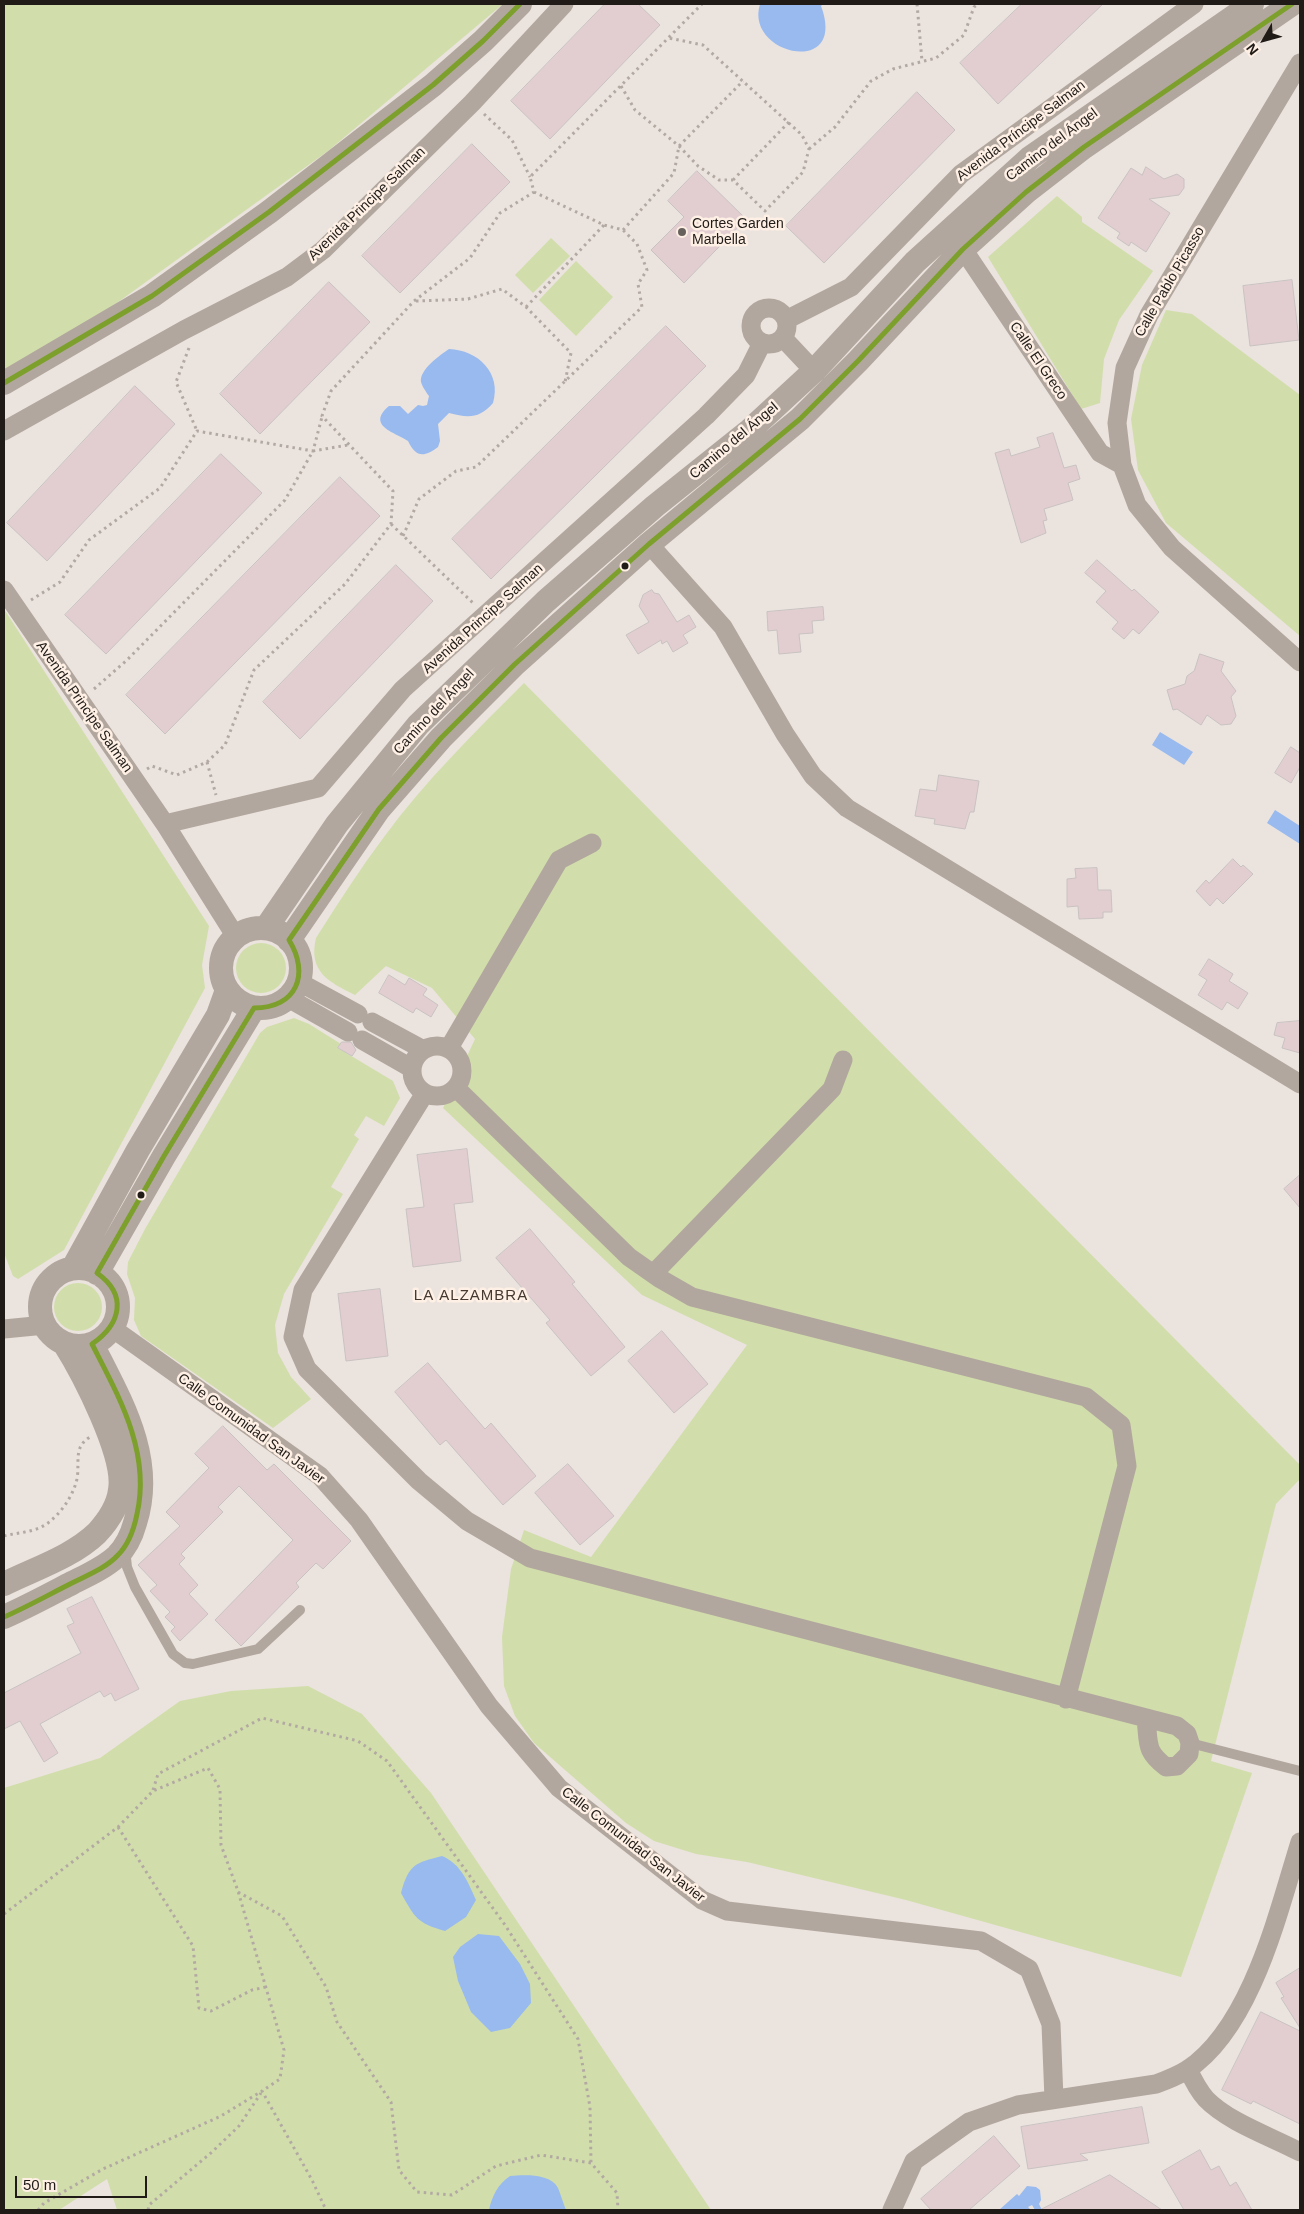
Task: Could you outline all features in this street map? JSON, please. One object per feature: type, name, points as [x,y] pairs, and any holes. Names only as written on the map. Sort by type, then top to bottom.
[{"type":"street","points":[[4,383],[152,296],[269,212],[433,85],[483,41],[520,4]]},
{"type":"street","name":"Avenida Principe Salman","points":[[4,431],[184,330],[288,277],[323,250],[472,103],[564,4]]},
{"type":"street","name":"Avenida Príncipe Salman","points":[[785,329],[851,287],[961,174],[1194,4]]},
{"type":"street","name":"Camino del Ángel","points":[[266,928],[336,824],[418,726],[546,601],[655,506],[750,430],[814,371],[915,262],[1031,157],[1252,4]]},
{"type":"street","points":[[1293,4],[1300,7]]},
{"type":"street","name":"Camino del Ángel","points":[[289,940],[379,809],[441,738],[535,645],[649,544],[800,419],[858,361],[963,249],[1026,192],[1084,147],[1293,4]]},
{"type":"street","name":"Calle Pablo Picasso","points":[[1300,65],[1149,315],[1125,368],[1117,423],[1122,465],[1137,505],[1172,548],[1300,662]]},
{"type":"street","name":"Calle El Greco","points":[[963,249],[1100,453],[1122,465]]},
{"type":"street","points":[[785,329],[774,344],[762,343],[755,338],[751,329],[752,320],[756,313],[765,308],[774,308],[781,313],[785,329],[814,371]]},
{"type":"street","name":"Avenida Principe Salman","points":[[165,824],[318,788],[403,689],[706,416],[746,375],[762,343]]},
{"type":"street","points":[[649,544],[723,627],[785,734],[808,769],[847,808],[1300,1084]]},
{"type":"street","name":"Avenida Principe Salman","points":[[4,590],[165,824],[236,937]]},
{"type":"street","points":[[449,1048],[559,860],[592,843]]},
{"type":"street","points":[[266,928],[280,932],[289,940],[297,950],[300,960],[293,990],[272,1007],[254,1008],[244,1005],[227,990],[222,979],[221,968],[223,956],[228,945],[236,937],[250,930],[266,928]]},
{"type":"street","points":[[73,1268],[138,1150],[218,1015],[227,990]]},
{"type":"street","points":[[293,990],[365,1018],[422,1050]]},
{"type":"street","points":[[293,990],[355,1036],[411,1068]]},
{"type":"street","points":[[97,1273],[164,1156],[254,1008]]},
{"type":"street","points":[[435,1045],[449,1048],[460,1059],[462,1074],[456,1088],[441,1096],[424,1093],[417,1087],[412,1078],[411,1068],[414,1058],[422,1050],[435,1045]]},
{"type":"street","points":[[653,1274],[832,1089],[843,1060]]},
{"type":"street","points":[[456,1088],[629,1257],[692,1297],[1086,1397],[1121,1424],[1127,1466],[1066,1699]]},
{"type":"street","points":[[424,1093],[304,1290],[293,1337],[307,1369],[419,1481],[467,1521],[530,1558],[1066,1699],[1177,1726],[1186,1734],[1190,1743],[1188,1754],[1177,1766],[1166,1767],[1153,1757],[1149,1748],[1146,1719]]},
{"type":"street","points":[[73,1268],[86,1268],[97,1273],[110,1283],[117,1297],[117,1313],[112,1328],[103,1338],[92,1344],[78,1346],[64,1343],[53,1336],[45,1325],[40,1313],[40,1301],[44,1289],[56,1275],[73,1268]]},
{"type":"street","points":[[5,1326],[45,1325]]},
{"type":"street","name":"Calle Comunidad San Javier","points":[[112,1328],[320,1476],[359,1520],[489,1706],[559,1788],[702,1900],[727,1911],[981,1941],[1029,1969],[1051,2024],[1054,2099]]},
{"type":"street","points":[[4,1584],[81,1545],[96,1534],[109,1518],[116,1505],[120,1491],[121,1477],[119,1464],[106,1428],[77,1363],[64,1343]]},
{"type":"street","points":[[4,1618],[102,1568],[118,1555],[125,1546],[140,1508],[142,1484],[134,1432],[92,1344]]},
{"type":"street","points":[[892,2210],[914,2161],[969,2122],[1018,2105],[1156,2084],[1175,2077],[1188,2069],[1213,2046],[1234,2020],[1246,1997],[1266,1953],[1300,1842]]},
{"type":"street","points":[[1188,2069],[1196,2085],[1207,2100],[1230,2116],[1300,2152]]},
{"type":"lane","points":[[125,1546],[127,1567],[135,1587],[173,1654],[185,1663],[193,1664],[258,1650],[300,1610]]},
{"type":"lane","points":[[1190,1743],[1300,1771]]},
{"type":"path","points":[[530,177],[702,4]]},
{"type":"path","points":[[917,4],[922,61]]},
{"type":"path","points":[[621,86],[635,110],[679,146],[698,166],[718,180],[733,180],[765,211],[802,172],[809,149],[835,128],[870,81],[893,68],[936,58],[964,35],[974,8],[978,4]]},
{"type":"path","points":[[669,38],[703,45],[789,122],[802,135],[809,149]]},
{"type":"path","points":[[623,230],[674,173],[679,146],[743,81]]},
{"type":"path","points":[[403,536],[419,499],[456,471],[476,467],[642,307],[638,284],[647,270],[637,244],[623,230],[604,225],[534,192],[530,177],[512,140],[472,103]]},
{"type":"path","points":[[733,180],[789,122]]},
{"type":"path","points":[[80,701],[127,660],[285,500],[313,451],[322,416],[332,391],[414,301],[470,258],[500,213],[534,192]]},
{"type":"path","points":[[526,306],[604,225]]},
{"type":"path","points":[[414,301],[468,299],[502,289],[526,306],[571,353],[564,382]]},
{"type":"path","points":[[184,330],[189,346],[176,382],[197,431]]},
{"type":"path","points":[[132,777],[152,766],[177,775],[207,762],[224,745],[254,670],[345,584],[391,524],[393,491],[322,416]]},
{"type":"path","points":[[197,431],[313,451],[348,445]]},
{"type":"path","points":[[17,609],[60,582],[89,540],[160,488],[197,431]]},
{"type":"path","points":[[391,524],[486,616]]},
{"type":"path","points":[[207,762],[220,811]]},
{"type":"path","points":[[4,1536],[28,1533],[47,1523],[63,1508],[73,1492],[77,1477],[77,1454],[80,1446],[85,1440],[106,1428]]},
{"type":"path","points":[[153,1791],[158,1774],[262,1718],[358,1741],[387,1761],[506,1925],[578,2039],[590,2107],[591,2163],[617,2193],[618,2210]]},
{"type":"path","points":[[4,1914],[118,1827],[153,1791],[208,1768],[220,1789],[221,1845],[238,1891],[284,2050],[280,2079],[262,2091],[221,2116],[103,2169],[44,2203],[38,2210]]},
{"type":"path","points":[[118,1827],[193,1946],[199,2008],[211,2011],[252,1990],[266,1987]]},
{"type":"path","points":[[238,1891],[282,1916],[326,1987],[337,2022],[390,2102],[399,2170],[417,2192],[452,2195],[496,2166],[541,2155],[591,2163]]},
{"type":"path","points":[[148,2210],[149,2205],[212,2152],[239,2126],[262,2091]]},
{"type":"path","points":[[262,2091],[312,2180],[326,2210]]},
{"type":"green space","points":[[4,4],[503,4],[328,151],[107,310],[4,370]]},
{"type":"green space","points":[[1057,196],[1082,217],[1082,222],[1153,271],[1119,320],[1104,359],[1100,403],[1081,409],[988,257]]},
{"type":"green space","points":[[551,238],[570,256],[533,293],[515,275]]},
{"type":"green space","points":[[576,261],[613,297],[576,336],[539,300]]},
{"type":"green space","points":[[1166,310],[1192,314],[1300,395],[1300,636],[1166,523],[1138,470],[1131,419],[1142,365]]},
{"type":"green space","points":[[4,609],[209,926],[202,965],[205,988],[64,1250],[18,1279],[13,1276],[4,1253]]},
{"type":"green space","points":[[524,683],[1300,1465],[1300,1479],[1276,1504],[1211,1761],[1252,1773],[1181,1977],[906,1900],[747,1862],[696,1854],[654,1841],[626,1823],[534,1743],[515,1716],[504,1686],[502,1637],[511,1569],[524,1530],[591,1557],[747,1345],[642,1295],[443,1108],[475,1039],[432,988],[386,966],[355,995],[329,980],[318,968],[314,950],[316,938],[366,861],[416,796],[469,738]]},
{"type":"green space","points":[[261,943],[271,945],[279,950],[284,958],[286,968],[284,978],[279,986],[271,991],[261,993],[251,991],[243,986],[238,978],[236,968],[238,958],[243,950],[251,945]]},
{"type":"green space","points":[[294,1018],[309,1024],[341,1044],[338,1048],[393,1081],[400,1098],[384,1126],[366,1116],[354,1135],[359,1139],[331,1187],[343,1194],[284,1294],[275,1325],[278,1353],[291,1377],[311,1399],[273,1428],[141,1336],[134,1320],[135,1298],[127,1274],[128,1262],[145,1229],[260,1033],[267,1027]]},
{"type":"green space","points":[[73,1283],[83,1283],[95,1290],[102,1302],[102,1312],[95,1324],[83,1331],[73,1331],[65,1327],[58,1320],[54,1312],[54,1302],[58,1294],[65,1287]]},
{"type":"green space","points":[[308,1686],[362,1714],[431,1793],[711,2210],[117,2210],[107,2179],[59,2210],[4,2210],[4,1788],[100,1758],[180,1701],[231,1691]]},
{"type":"water","points":[[760,4],[823,4],[821,6],[825,29],[821,43],[809,50],[795,51],[779,46],[767,36],[759,22]]},
{"type":"water","points":[[449,349],[460,350],[469,354],[485,365],[491,373],[494,382],[493,403],[478,415],[462,416],[449,413],[438,424],[440,441],[438,447],[428,453],[420,454],[414,450],[408,441],[385,428],[380,419],[382,413],[389,406],[400,406],[408,414],[418,405],[427,405],[429,396],[421,382],[421,377],[431,363]]},
{"type":"water","points":[[1160,732],[1193,752],[1184,765],[1152,745]]},
{"type":"water","points":[[1275,810],[1300,826],[1300,844],[1267,823]]},
{"type":"water","points":[[442,1856],[449,1859],[459,1869],[467,1880],[476,1900],[466,1917],[445,1931],[422,1922],[414,1914],[401,1893],[407,1876],[414,1866]]},
{"type":"water","points":[[478,1934],[499,1936],[520,1964],[530,1984],[531,2003],[510,2028],[491,2032],[471,2012],[458,1981],[453,1957],[460,1947]]},
{"type":"water","points":[[510,2176],[543,2177],[554,2183],[558,2188],[566,2210],[489,2210],[496,2191]]},
{"type":"water","points":[[1027,2186],[1036,2187],[1040,2190],[1041,2200],[1039,2204],[1042,2210],[1035,2210],[1032,2205],[1028,2207],[1031,2210],[999,2210],[1017,2194],[1019,2196]]},
{"type":"building","points":[[605,4],[638,4],[660,25],[550,139],[511,101]]},
{"type":"building","points":[[1022,4],[1103,4],[998,104],[960,63]]},
{"type":"building","points":[[917,92],[955,130],[824,263],[786,226]]},
{"type":"building","points":[[472,144],[510,182],[400,293],[362,256]]},
{"type":"building","points":[[1146,167],[1164,179],[1177,174],[1184,179],[1184,188],[1179,195],[1149,199],[1170,213],[1146,252],[1131,242],[1129,246],[1117,238],[1120,233],[1098,218],[1131,168],[1142,175]]},
{"type":"building","points":[[697,171],[746,219],[684,283],[651,250],[684,217],[668,201]]},
{"type":"building","points":[[1292,280],[1299,340],[1250,346],[1243,286]]},
{"type":"building","points":[[329,282],[370,322],[260,434],[220,394]]},
{"type":"building","points":[[666,326],[706,366],[491,579],[452,539]]},
{"type":"building","points":[[135,386],[175,424],[47,561],[7,523]]},
{"type":"building","points":[[1053,433],[1064,468],[1076,465],[1080,479],[1068,483],[1073,500],[1044,509],[1047,520],[1043,521],[1046,533],[1021,543],[995,453],[1009,449],[1011,456],[1040,447],[1037,438]]},
{"type":"building","points":[[221,454],[262,493],[106,654],[65,615]]},
{"type":"building","points":[[340,477],[380,516],[165,734],[126,695]]},
{"type":"building","points":[[1097,560],[1132,591],[1134,589],[1159,612],[1139,634],[1133,629],[1124,639],[1112,629],[1118,622],[1096,602],[1106,591],[1085,573]]},
{"type":"building","points":[[396,565],[433,601],[300,739],[263,702]]},
{"type":"building","points":[[652,590],[654,593],[659,594],[677,622],[689,615],[696,627],[683,635],[688,643],[673,652],[667,641],[662,644],[661,640],[638,654],[626,635],[649,622],[639,606],[643,595]]},
{"type":"building","points":[[823,607],[824,620],[812,621],[813,633],[799,634],[801,652],[779,654],[777,630],[768,631],[767,612]]},
{"type":"building","points":[[1200,654],[1224,662],[1221,671],[1236,691],[1231,697],[1236,716],[1231,724],[1221,725],[1207,715],[1201,725],[1177,709],[1173,710],[1167,690],[1185,684],[1187,676],[1194,671]]},
{"type":"building","points":[[1291,747],[1300,753],[1300,767],[1291,783],[1275,773]]},
{"type":"building","points":[[939,775],[979,781],[974,812],[970,812],[965,829],[934,824],[935,819],[915,816],[920,789],[936,791]]},
{"type":"building","points":[[1233,859],[1241,867],[1243,865],[1253,874],[1223,904],[1217,898],[1210,906],[1196,891],[1206,880],[1209,883]]},
{"type":"building","points":[[1097,868],[1098,890],[1111,890],[1112,912],[1103,912],[1103,918],[1079,919],[1078,906],[1067,907],[1067,879],[1076,878],[1075,869]]},
{"type":"building","points":[[1209,959],[1233,974],[1229,981],[1248,993],[1238,1009],[1227,1002],[1222,1010],[1198,995],[1207,980],[1199,975]]},
{"type":"building","points":[[389,975],[405,985],[409,978],[427,989],[423,995],[438,1005],[431,1017],[416,1008],[413,1013],[379,993]]},
{"type":"building","points":[[1300,1021],[1300,1053],[1282,1048],[1285,1038],[1274,1035],[1277,1023]]},
{"type":"building","points":[[342,1042],[351,1042],[356,1050],[352,1056],[338,1048]]},
{"type":"building","points":[[467,1149],[473,1202],[454,1204],[461,1261],[413,1267],[406,1209],[424,1207],[417,1155]]},
{"type":"building","points":[[1300,1175],[1300,1208],[1284,1189]]},
{"type":"building","points":[[530,1229],[575,1282],[572,1284],[625,1347],[591,1376],[546,1323],[550,1320],[496,1258]]},
{"type":"building","points":[[380,1289],[388,1356],[346,1361],[338,1294]]},
{"type":"building","points":[[662,1331],[708,1384],[674,1413],[628,1361]]},
{"type":"building","points":[[428,1363],[485,1429],[491,1423],[536,1476],[503,1505],[446,1440],[440,1445],[395,1392]]},
{"type":"building","points":[[223,1426],[267,1470],[274,1464],[351,1541],[323,1569],[316,1563],[296,1583],[299,1587],[241,1646],[215,1620],[293,1540],[239,1486],[218,1507],[223,1512],[181,1554],[185,1558],[179,1564],[198,1585],[189,1594],[208,1614],[180,1641],[171,1631],[175,1627],[165,1617],[170,1612],[150,1591],[157,1585],[138,1565],[180,1526],[166,1512],[209,1468],[195,1454]]},
{"type":"building","points":[[568,1464],[614,1516],[580,1545],[535,1493]]},
{"type":"building","points":[[92,1597],[139,1689],[115,1701],[111,1693],[104,1697],[100,1691],[40,1724],[58,1753],[44,1762],[20,1721],[4,1729],[4,1693],[81,1653],[67,1626],[74,1623],[67,1609]]},
{"type":"building","points":[[1300,1968],[1300,2028],[1281,1998],[1284,1997],[1276,1983]]},
{"type":"building","points":[[1261,2012],[1300,2031],[1300,2124],[1253,2101],[1251,2104],[1222,2090]]},
{"type":"building","points":[[1142,2107],[1149,2143],[1080,2154],[1088,2160],[1028,2169],[1021,2127]]},
{"type":"building","points":[[994,2136],[1020,2166],[969,2210],[931,2210],[921,2199]]},
{"type":"building","points":[[1200,2150],[1211,2170],[1219,2166],[1230,2186],[1236,2182],[1252,2210],[1184,2210],[1162,2172]]},
{"type":"building","points":[[1110,2175],[1162,2210],[1040,2210]]},
{"type":"transit line","points":[[4,383],[152,296],[269,212],[433,85],[483,41],[520,4]]},
{"type":"transit line","points":[[4,1617],[90,1574],[113,1560],[122,1551],[130,1536],[137,1514],[140,1469],[136,1447],[122,1405],[92,1344],[109,1328],[117,1309],[117,1300],[113,1291],[97,1273],[164,1156],[254,1008],[281,1002],[296,987],[298,965],[289,940],[379,809],[441,738],[515,664],[649,544],[800,419],[858,361],[963,249],[1026,192],[1084,147],[1292,4]]},
{"type":"place","name":"Cortes Garden Marbella","points":[[682,232]]},
{"type":"district","name":"LA ALZAMBRA","points":[[471,1296]]}]
